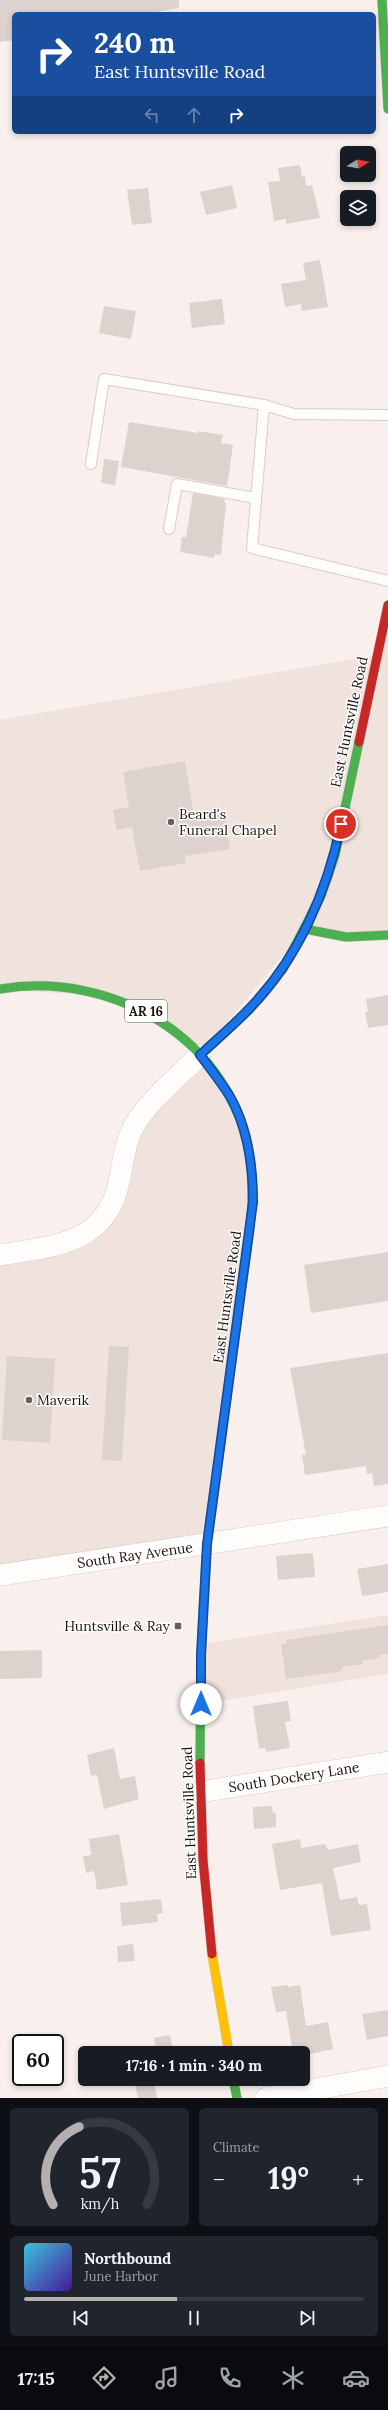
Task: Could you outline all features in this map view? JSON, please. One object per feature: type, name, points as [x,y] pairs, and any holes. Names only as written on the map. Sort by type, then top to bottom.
[{"type":"main road","points":[[383,1],[388,109]]},
{"type":"main road","name":"East Huntsville Road","points":[[228,2046],[214,1970],[203,1860],[200,1792],[201,1655],[207,1544],[251,1228],[253,1190],[245,1133],[229,1096],[200,1055],[250,1009],[283,969],[321,896],[335,855],[388,605]]},
{"type":"main road","points":[[305,929],[328,936],[348,938],[388,935]]},
{"type":"main road","name":"AR 16","points":[[0,989],[37,984],[81,988],[115,997],[146,1011],[173,1030],[200,1055]]},
{"type":"main road","points":[[234,2086],[237,2098]]},
{"type":"street","points":[[0,1255],[52,1246],[83,1236],[106,1217],[116,1199],[127,1144],[135,1124],[200,1055]]},
{"type":"street","name":"South Ray Avenue","points":[[0,1575],[388,1516]]},
{"type":"street","name":"South Dockery Lane","points":[[200,1792],[388,1762]]},
{"type":"street","points":[[266,2098],[388,2076]]},
{"type":"lane","points":[[91,464],[104,379],[264,405],[294,414],[388,415]]},
{"type":"lane","points":[[264,405],[252,548],[388,581]]},
{"type":"lane","points":[[169,529],[177,484],[256,498]]},
{"type":"shaded area","points":[[388,605],[388,935],[305,929],[200,1055],[115,997],[0,989],[0,720],[377,655]]},
{"type":"shaded area","points":[[200,1055],[229,1096],[253,1177],[207,1544],[0,1575],[0,1255],[106,1217],[127,1144]]},
{"type":"shaded area","points":[[388,1615],[388,1674],[201,1704],[201,1644]]},
{"type":"building","points":[[0,0],[179,0],[179,8],[156,12],[12,12],[12,40],[0,42]]},
{"type":"building","points":[[300,165],[302,177],[305,176],[306,186],[312,185],[320,218],[286,224],[286,219],[274,221],[268,182],[280,181],[278,168]]},
{"type":"building","points":[[232,185],[237,208],[206,215],[200,192]]},
{"type":"building","points":[[148,188],[152,223],[132,225],[127,190]]},
{"type":"building","points":[[320,260],[328,307],[302,311],[301,304],[285,307],[281,284],[306,280],[303,263]]},
{"type":"building","points":[[222,299],[225,324],[192,328],[189,303]]},
{"type":"building","points":[[104,306],[136,311],[131,339],[99,333]]},
{"type":"building","points":[[129,422],[198,433],[198,431],[223,435],[221,443],[233,445],[227,486],[121,467]]},
{"type":"building","points":[[104,459],[119,461],[115,485],[101,483]]},
{"type":"building","points":[[193,493],[225,499],[224,503],[226,503],[221,555],[215,554],[214,558],[180,552],[182,537],[186,537]]},
{"type":"building","name":"Beard's Funeral Chapel","points":[[185,761],[194,816],[224,811],[230,849],[185,856],[186,863],[140,871],[132,827],[117,830],[113,810],[129,807],[123,772]]},
{"type":"building","points":[[388,995],[388,1025],[368,1028],[365,1012],[368,1012],[366,999]]},
{"type":"building","points":[[388,1252],[388,1301],[311,1313],[304,1265]]},
{"type":"building","points":[[109,1346],[129,1347],[122,1461],[102,1460]]},
{"type":"building","points":[[388,1353],[388,1484],[374,1486],[372,1473],[367,1474],[366,1466],[305,1475],[302,1455],[306,1455],[290,1368]]},
{"type":"building","name":"Maverik","points":[[7,1356],[55,1359],[50,1443],[2,1440]]},
{"type":"building","points":[[313,1553],[315,1577],[278,1580],[276,1556]]},
{"type":"building","points":[[388,1564],[388,1592],[362,1596],[357,1569]]},
{"type":"building","points":[[388,1625],[388,1654],[379,1655],[379,1658],[362,1661],[363,1664],[342,1667],[342,1671],[286,1679],[281,1644],[287,1643],[286,1640]]},
{"type":"building","points":[[42,1650],[42,1678],[0,1679],[0,1651]]},
{"type":"building","points":[[288,1701],[291,1721],[285,1722],[290,1748],[266,1752],[265,1748],[259,1749],[253,1706]]},
{"type":"building","points":[[114,1748],[120,1779],[135,1776],[139,1799],[104,1809],[97,1775],[91,1776],[87,1755]]},
{"type":"building","points":[[272,1806],[273,1813],[276,1813],[276,1827],[254,1829],[253,1807]]},
{"type":"building","points":[[119,1834],[128,1885],[97,1890],[94,1871],[86,1873],[83,1856],[91,1855],[89,1839]]},
{"type":"building","points":[[300,1839],[301,1848],[325,1844],[328,1850],[358,1844],[361,1862],[333,1868],[340,1900],[357,1897],[359,1905],[367,1904],[371,1930],[331,1936],[322,1883],[280,1890],[272,1844]]},
{"type":"building","points":[[161,1899],[163,1913],[157,1914],[158,1922],[122,1926],[120,1903]]},
{"type":"building","points":[[133,1944],[135,1961],[118,1962],[117,1946]]},
{"type":"building","points":[[300,1985],[306,2026],[328,2022],[333,2049],[310,2054],[310,2046],[292,2046],[286,2011],[276,2012],[271,1987]]},
{"type":"building","points":[[388,2010],[388,2036],[367,2040],[362,2014]]},
{"type":"building","points":[[170,2035],[172,2046],[155,2046],[154,2038]]},
{"type":"building","points":[[135,2086],[155,2086],[157,2098],[138,2098]]},
{"type":"traffic: fast","points":[[382,0],[388,109]]},
{"type":"traffic: fast","points":[[200,1055],[250,1009],[283,969],[321,896],[335,855],[359,742]]},
{"type":"traffic: fast","points":[[305,929],[346,937],[388,935]]},
{"type":"traffic: fast","points":[[0,989],[43,986],[85,991],[125,1003],[162,1022],[194,1048],[220,1080],[239,1117],[250,1160],[252,1178],[251,1215],[239,1307]]},
{"type":"traffic: fast","points":[[200,1763],[201,1655],[207,1544],[219,1456]]},
{"type":"traffic: fast","points":[[234,2086],[237,2098]]},
{"type":"traffic: slow","points":[[212,1954],[228,2046]]},
{"type":"traffic: jam","points":[[359,742],[388,605]]},
{"type":"traffic: jam","points":[[219,1456],[239,1307]]},
{"type":"traffic: jam","points":[[200,1763],[203,1860],[212,1954]]},
{"type":"place","name":"Beard's Funeral Chapel","points":[[171,822]]},
{"type":"place","name":"Maverik","points":[[29,1400]]},
{"type":"place","name":"Huntsville & Ray","points":[[178,1626]]},
{"type":"route","points":[[201,1704],[201,1655],[207,1544],[251,1228],[253,1177],[245,1133],[229,1096],[200,1055],[250,1009],[283,969],[321,896],[335,855],[341,824]]}]
